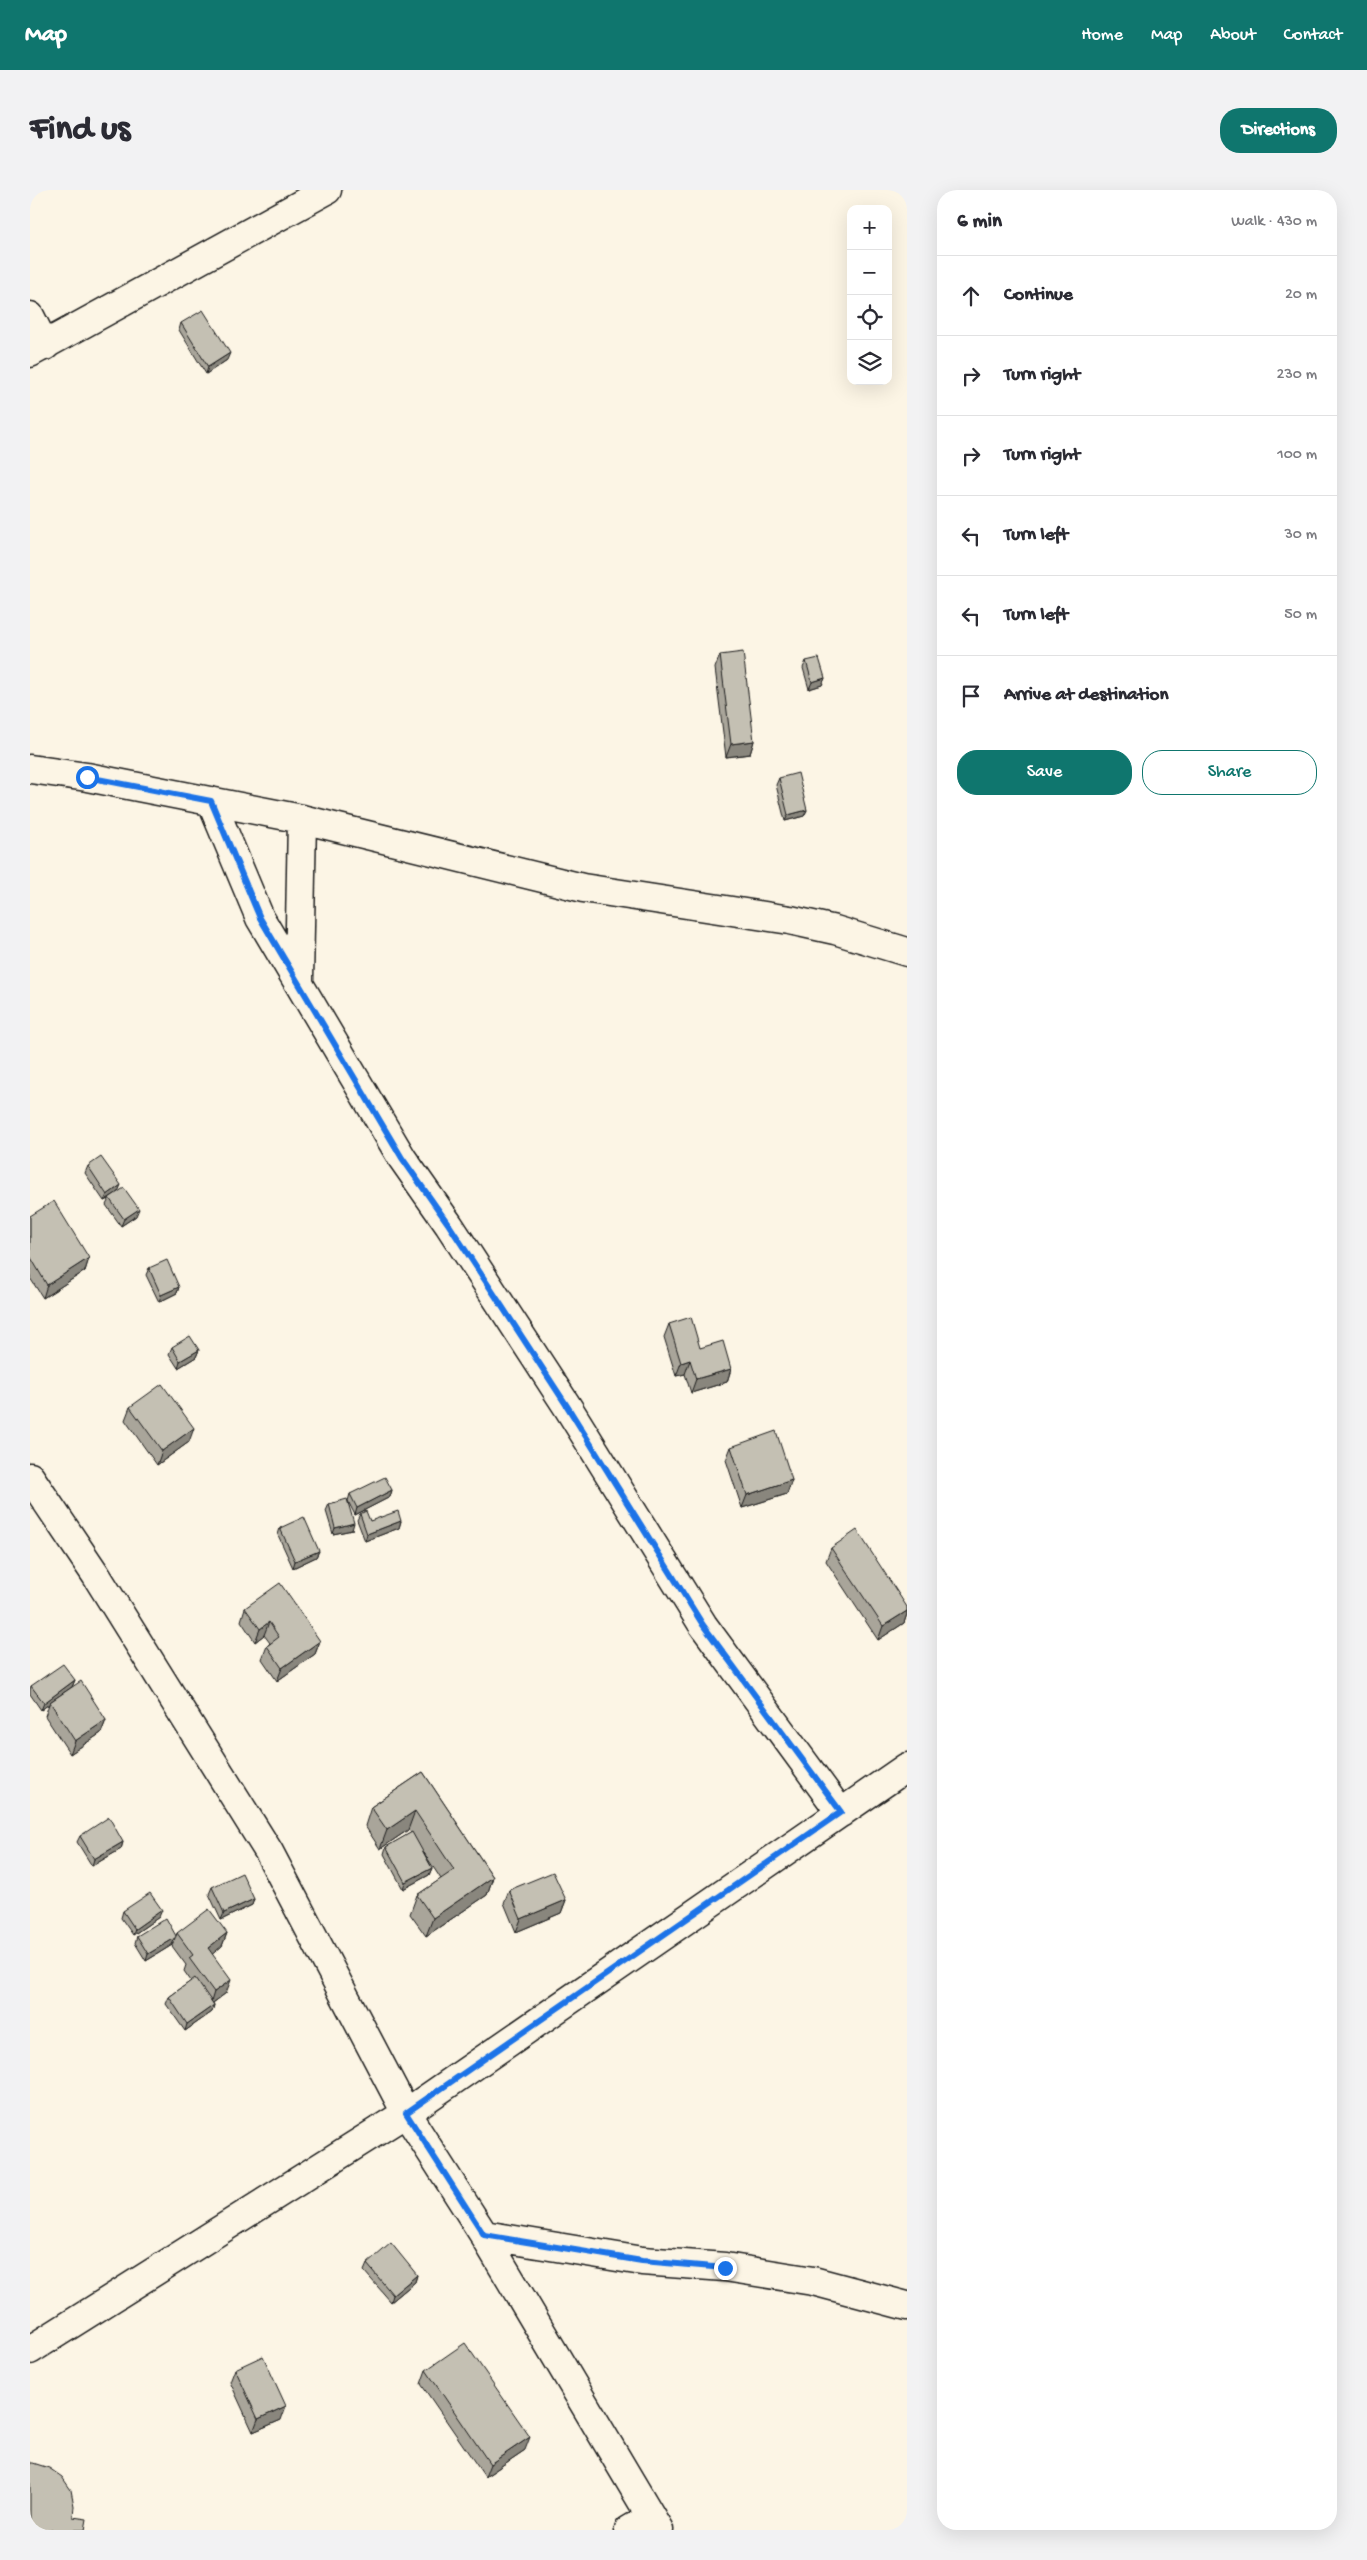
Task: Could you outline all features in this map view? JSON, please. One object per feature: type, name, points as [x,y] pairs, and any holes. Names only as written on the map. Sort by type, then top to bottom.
[{"type":"street","points":[[30,316],[38,349],[327,190]]},
{"type":"street","points":[[30,769],[87,777],[302,819],[583,888],[790,920],[835,930],[907,952]]},
{"type":"street","points":[[211,801],[260,918],[402,1158],[449,1225],[556,1390],[703,1625],[841,1812]]},
{"type":"street","points":[[298,983],[302,819]]},
{"type":"street","points":[[30,1477],[96,1575],[269,1852],[406,2113],[484,2235],[647,2526]]},
{"type":"street","points":[[30,2350],[406,2113],[907,1767]]},
{"type":"street","points":[[484,2235],[642,2261],[725,2268],[812,2281],[907,2306]]},
{"type":"building","points":[[203,310],[230,353],[208,367],[181,323]]},
{"type":"building","points":[[743,652],[754,741],[731,744],[720,655]]},
{"type":"building","points":[[819,658],[825,678],[812,682],[806,661]]},
{"type":"building","points":[[798,773],[807,810],[788,815],[779,778]]},
{"type":"building","points":[[101,1157],[121,1185],[107,1195],[88,1166]]},
{"type":"building","points":[[124,1188],[139,1209],[124,1219],[109,1198]]},
{"type":"building","points":[[54,1201],[89,1258],[47,1285],[30,1256],[30,1216]]},
{"type":"building","points":[[167,1260],[179,1287],[161,1295],[149,1268]]},
{"type":"building","points":[[691,1317],[700,1348],[723,1341],[731,1369],[696,1379],[690,1360],[681,1363],[669,1324]]},
{"type":"building","points":[[190,1336],[199,1350],[180,1361],[172,1347]]},
{"type":"building","points":[[162,1384],[194,1428],[162,1451],[130,1407]]},
{"type":"building","points":[[776,1431],[792,1480],[747,1495],[731,1447]]},
{"type":"building","points":[[385,1477],[392,1490],[357,1508],[350,1494]]},
{"type":"building","points":[[347,1499],[354,1523],[335,1528],[329,1504]]},
{"type":"building","points":[[366,1511],[370,1521],[398,1511],[401,1521],[367,1534],[360,1514]]},
{"type":"building","points":[[304,1517],[319,1551],[295,1561],[280,1528]]},
{"type":"building","points":[[857,1530],[907,1607],[907,1611],[883,1626],[831,1548]]},
{"type":"building","points":[[280,1583],[320,1641],[282,1668],[267,1646],[279,1637],[269,1622],[260,1629],[245,1608]]},
{"type":"building","points":[[63,1664],[75,1680],[44,1703],[31,1686]]},
{"type":"building","points":[[81,1681],[106,1720],[75,1741],[50,1702]]},
{"type":"building","points":[[423,1772],[493,1877],[433,1918],[417,1895],[454,1870],[415,1811],[387,1830],[371,1807]]},
{"type":"building","points":[[109,1817],[123,1842],[94,1859],[80,1836]]},
{"type":"building","points":[[412,1832],[432,1868],[405,1882],[386,1847]]},
{"type":"building","points":[[553,1872],[566,1900],[521,1919],[509,1890]]},
{"type":"building","points":[[242,1873],[254,1899],[224,1913],[212,1887]]},
{"type":"building","points":[[150,1893],[162,1910],[135,1929],[123,1911]]},
{"type":"building","points":[[209,1909],[227,1933],[208,1948],[231,1980],[214,1992],[189,1958],[193,1955],[177,1933]]},
{"type":"building","points":[[166,1918],[176,1936],[175,1938],[148,1954],[137,1936]]},
{"type":"building","points":[[195,1978],[214,2005],[187,2024],[169,1997]]},
{"type":"building","points":[[391,2243],[417,2275],[393,2295],[367,2264]]},
{"type":"building","points":[[465,2343],[530,2437],[490,2464],[426,2370]]},
{"type":"building","points":[[263,2356],[286,2406],[258,2419],[235,2369]]},
{"type":"building","points":[[30,2463],[49,2468],[62,2477],[71,2490],[74,2506],[73,2517],[87,2519],[85,2530],[30,2530]]},
{"type":"route","points":[[87,777],[211,801],[236,865],[260,918],[402,1158],[449,1225],[567,1406],[703,1625],[841,1812],[406,2113],[484,2235],[642,2261],[725,2268]]}]
